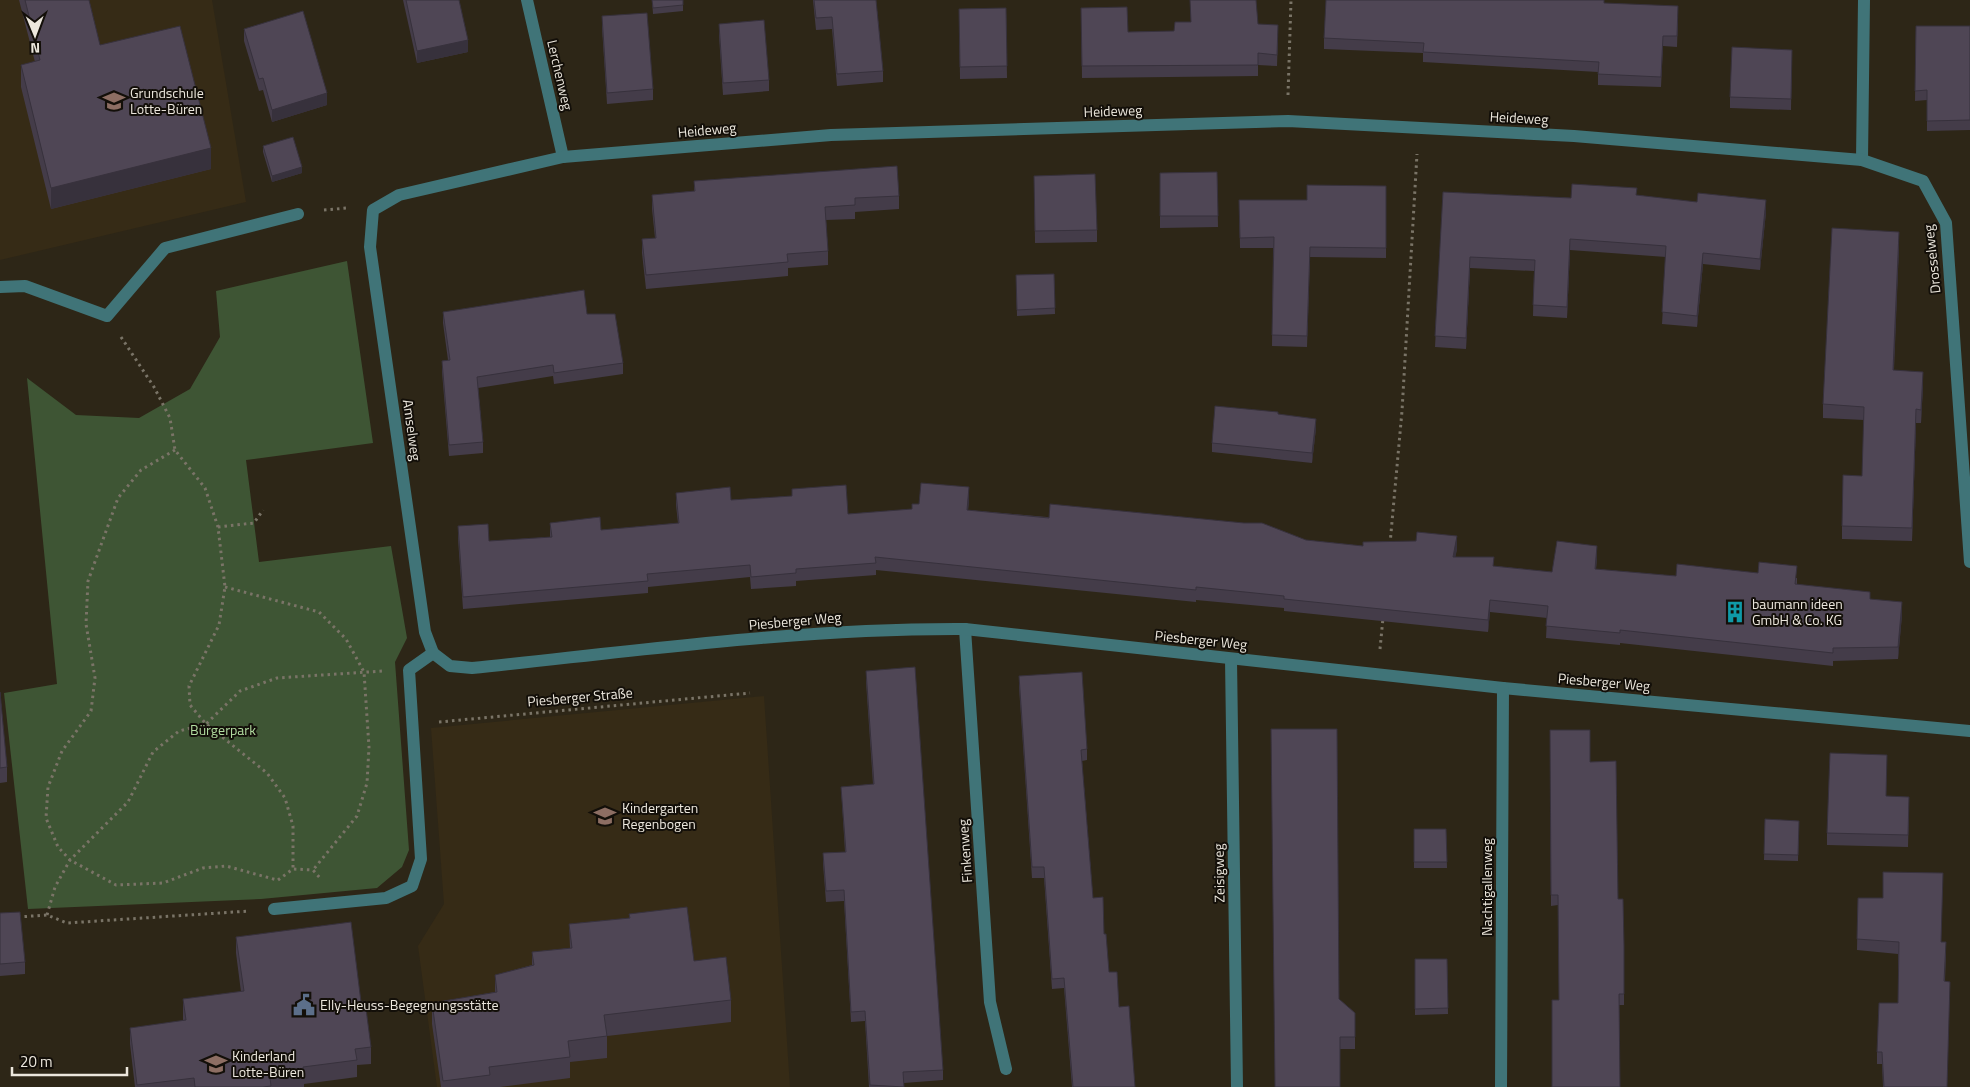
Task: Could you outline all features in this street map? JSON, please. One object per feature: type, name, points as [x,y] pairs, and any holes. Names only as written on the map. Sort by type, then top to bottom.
[{"type":"street","name":"Lerchenweg","points":[[527,0],[563,157]]},
{"type":"street","points":[[1862,160],[1864,0]]},
{"type":"street","name":"Heideweg","points":[[373,210],[399,195],[563,157],[832,135],[1288,120],[1574,136],[1862,160]]},
{"type":"street","name":"Drosselweg","points":[[1862,160],[1923,181],[1946,223],[1970,562]]},
{"type":"street","name":"Amselweg","points":[[373,210],[370,247],[425,632],[433,653]]},
{"type":"street","points":[[0,287],[25,286],[107,316],[165,248],[298,214]]},
{"type":"street","name":"Piesberger Weg","points":[[433,653],[450,666],[472,668],[825,633],[883,629],[965,629],[1503,688],[1970,731]]},
{"type":"street","name":"Finkenweg","points":[[965,629],[990,1002],[1006,1069]]},
{"type":"street","points":[[274,909],[386,898],[412,886],[421,859],[409,670],[433,653]]},
{"type":"street","name":"Zeisigweg","points":[[1231,659],[1237,1087]]},
{"type":"street","name":"Nachtigallenweg","points":[[1500,1087],[1503,688]]},
{"type":"path","points":[[1288,120],[1291,0]]},
{"type":"path","points":[[1390,548],[1402,412],[1419,127]]},
{"type":"path","points":[[298,214],[341,207],[373,210]]},
{"type":"path","points":[[107,316],[154,387],[170,418],[175,450],[205,488],[218,527],[225,587],[219,625],[189,686],[190,705],[206,724],[267,773],[285,798],[293,826],[293,869]]},
{"type":"path","points":[[175,450],[141,470],[118,498],[88,582],[86,624],[95,678],[91,711],[62,751],[48,787],[46,818],[58,847],[70,860],[116,885],[163,883],[203,868],[226,866],[278,881]]},
{"type":"path","points":[[218,527],[254,523],[263,510]]},
{"type":"path","points":[[225,587],[319,612],[346,639],[364,672],[369,747],[367,783],[357,816],[313,870]]},
{"type":"path","points":[[1378,674],[1383,616]]},
{"type":"path","points":[[47,915],[55,887],[70,860],[128,802],[153,752],[179,731],[206,724],[240,691],[277,678],[409,670]]},
{"type":"path","name":"Piesberger Straße","points":[[412,724],[750,693]]},
{"type":"path","points":[[9,918],[47,915],[66,923],[274,909]]},
{"type":"shaded area","name":"Grundschule Lotte-Büren","points":[[0,0],[212,0],[246,202],[0,260]]},
{"type":"shaded area","name":"Kindergarten Regenbogen","points":[[764,696],[790,1087],[437,1087],[418,946],[444,904],[431,728]]},
{"type":"green space","name":"Bürgerpark","points":[[347,261],[373,443],[246,460],[259,562],[391,546],[407,638],[395,662],[409,850],[402,867],[377,888],[261,899],[28,909],[4,693],[57,684],[27,378],[76,415],[139,418],[190,389],[220,337],[216,291]]},
{"type":"building","points":[[25,0],[89,0],[100,45],[180,26],[211,148],[51,188],[21,65],[40,60]]},
{"type":"building","points":[[406,0],[459,0],[468,40],[417,51]]},
{"type":"building","points":[[652,0],[683,0],[683,5],[653,8]]},
{"type":"building","points":[[814,0],[876,0],[883,71],[837,74],[832,17],[816,18]]},
{"type":"building","points":[[1190,0],[1256,0],[1258,24],[1278,25],[1277,55],[1258,53],[1258,65],[1082,66],[1081,8],[1127,7],[1128,32],[1174,31],[1175,22],[1191,22]]},
{"type":"building","points":[[1326,0],[1604,0],[1604,3],[1678,6],[1677,36],[1663,36],[1661,77],[1598,74],[1599,62],[1423,52],[1424,43],[1324,38]]},
{"type":"building","points":[[1006,8],[1007,66],[960,67],[959,9]]},
{"type":"building","points":[[303,11],[327,93],[272,110],[263,78],[259,79],[244,29]]},
{"type":"building","points":[[647,13],[653,89],[607,93],[602,16]]},
{"type":"building","points":[[764,20],[769,80],[723,83],[719,24]]},
{"type":"building","points":[[1916,26],[1970,26],[1970,120],[1927,121],[1927,90],[1915,91]]},
{"type":"building","points":[[1732,47],[1792,50],[1791,99],[1730,97]]},
{"type":"building","points":[[293,137],[302,167],[272,176],[263,146]]},
{"type":"building","points":[[897,166],[899,196],[855,198],[855,205],[825,207],[828,251],[787,254],[788,262],[646,275],[642,239],[656,238],[652,195],[695,191],[694,181]]},
{"type":"building","points":[[1217,172],[1218,216],[1160,216],[1160,173]]},
{"type":"building","points":[[1095,174],[1097,230],[1035,231],[1034,176]]},
{"type":"building","points":[[1572,184],[1637,188],[1636,195],[1697,202],[1698,193],[1766,200],[1760,259],[1703,253],[1697,316],[1662,312],[1666,246],[1570,239],[1567,307],[1533,305],[1535,260],[1470,257],[1466,338],[1435,336],[1443,192],[1571,198]]},
{"type":"building","points":[[1307,185],[1386,186],[1386,248],[1310,247],[1307,336],[1272,335],[1274,237],[1240,238],[1239,200],[1307,200]]},
{"type":"building","points":[[1832,228],[1899,232],[1893,370],[1923,372],[1921,410],[1916,409],[1912,528],[1842,526],[1843,475],[1862,476],[1864,407],[1823,404]]},
{"type":"building","points":[[1054,274],[1055,308],[1017,310],[1016,275]]},
{"type":"building","points":[[584,290],[587,314],[615,314],[623,363],[554,373],[553,365],[477,377],[483,442],[449,445],[442,361],[450,360],[443,312]]},
{"type":"building","points":[[1215,406],[1278,412],[1278,414],[1316,419],[1312,453],[1212,443]]},
{"type":"building","points":[[921,483],[969,487],[967,510],[1049,518],[1050,504],[1244,523],[1262,523],[1306,540],[1363,546],[1363,542],[1416,541],[1417,532],[1457,536],[1453,557],[1494,557],[1493,566],[1552,572],[1557,541],[1597,546],[1595,569],[1676,576],[1677,564],[1758,573],[1759,562],[1797,566],[1795,584],[1870,592],[1870,599],[1902,602],[1898,647],[1833,648],[1833,653],[1620,630],[1620,633],[1546,626],[1548,606],[1490,600],[1488,620],[1284,599],[1284,596],[1196,587],[1196,590],[875,557],[876,563],[796,569],[796,573],[751,577],[750,565],[647,574],[648,581],[463,597],[458,526],[488,524],[489,541],[552,537],[550,523],[600,517],[601,530],[679,523],[676,493],[730,487],[731,500],[792,496],[792,489],[846,485],[848,514],[912,509],[912,504],[919,504]]},
{"type":"building","points":[[915,667],[943,1070],[903,1072],[904,1087],[870,1085],[865,1011],[851,1012],[844,890],[826,891],[823,853],[846,852],[841,787],[874,784],[866,671]]},
{"type":"building","points":[[1082,672],[1087,749],[1081,750],[1093,898],[1103,897],[1104,934],[1106,934],[1109,972],[1117,972],[1119,1007],[1129,1006],[1135,1087],[1073,1087],[1064,978],[1052,979],[1044,867],[1032,867],[1019,676]]},
{"type":"building","points":[[0,692],[7,767],[0,768]]},
{"type":"building","points":[[1271,729],[1337,729],[1339,999],[1355,1013],[1355,1037],[1340,1037],[1340,1087],[1275,1087]]},
{"type":"building","points":[[1550,730],[1590,730],[1590,762],[1616,761],[1618,899],[1623,899],[1624,946],[1624,994],[1619,994],[1620,1087],[1552,1087],[1552,1000],[1559,1000],[1558,895],[1551,895]]},
{"type":"building","points":[[1830,753],[1887,755],[1886,796],[1909,797],[1908,835],[1827,833]]},
{"type":"building","points":[[1765,819],[1799,821],[1798,855],[1764,854]]},
{"type":"building","points":[[1414,829],[1446,829],[1447,862],[1414,862]]},
{"type":"building","points":[[1883,872],[1943,873],[1941,942],[1946,942],[1944,981],[1950,982],[1947,1087],[1884,1087],[1882,1052],[1877,1052],[1879,1003],[1898,1003],[1899,942],[1857,939],[1858,898],[1883,898]]},
{"type":"building","points":[[687,907],[694,961],[726,957],[731,1000],[604,1015],[607,1036],[568,1041],[570,1057],[489,1067],[490,1075],[443,1081],[432,1003],[497,992],[495,975],[534,965],[532,952],[572,948],[569,924],[630,918],[629,914]]},
{"type":"building","points":[[20,912],[25,962],[0,964],[0,913]]},
{"type":"building","points":[[351,922],[361,1002],[365,1001],[371,1047],[355,1049],[357,1060],[303,1067],[304,1073],[270,1078],[271,1086],[263,1087],[195,1087],[194,1078],[137,1085],[130,1028],[186,1020],[183,999],[244,991],[236,937]]},
{"type":"building","points":[[1415,959],[1447,959],[1448,1008],[1415,1009]]},
{"type":"place","name":"Grundschule Lotte-Büren","points":[[114,101]]},
{"type":"place","name":"baumann ideen GmbH & Co. KG","points":[[1735,612]]},
{"type":"place","name":"Kindergarten Regenbogen","points":[[605,816]]},
{"type":"place","name":"Elly-Heuss-Begegnungsstätte","points":[[304,1005]]},
{"type":"place","name":"Kinderland Lotte-Büren","points":[[216,1064]]}]
